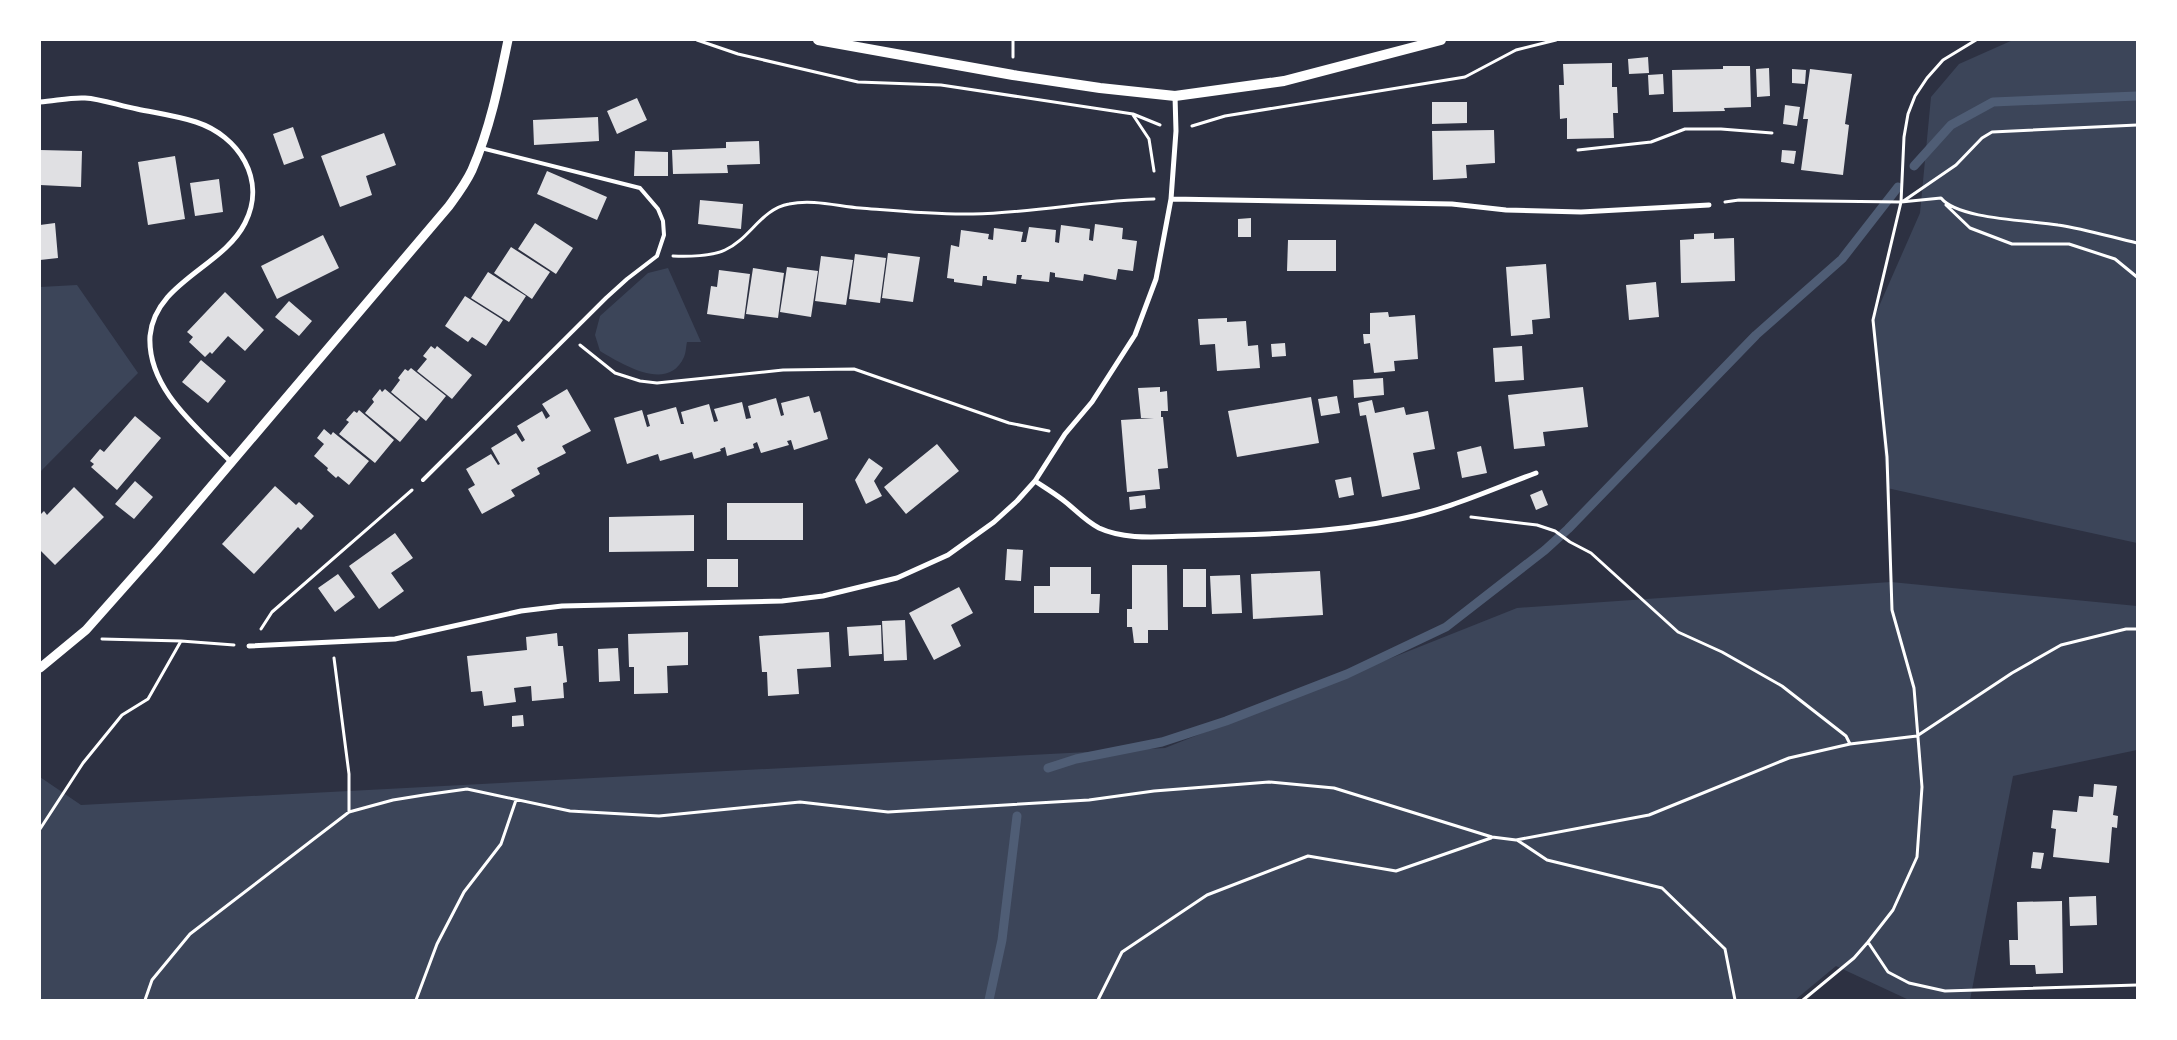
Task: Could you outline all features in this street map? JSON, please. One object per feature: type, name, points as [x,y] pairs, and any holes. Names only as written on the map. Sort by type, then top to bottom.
[{"type":"main road","points":[[818,40],[1013,75],[1100,88],[1175,96],[1284,81],[1441,40]]},
{"type":"street","points":[[40,668],[86,630],[449,206],[471,172],[481,148],[498,87],[508,40]]},
{"type":"street","points":[[249,646],[396,639],[504,615],[562,606],[782,601],[823,596],[897,578],[948,555],[994,522],[1017,501],[1035,480],[1065,434],[1092,402],[1134,335],[1156,279],[1170,199],[1176,131],[1175,96]]},
{"type":"street","points":[[40,102],[85,98],[196,122],[226,139],[238,151],[246,164],[252,176],[254,188],[252,207],[245,224],[236,238],[168,297],[155,315],[150,341],[154,366],[172,399],[231,462]]},
{"type":"street","points":[[1170,199],[1452,204],[1506,210],[1581,212],[1709,205]]},
{"type":"street","points":[[1035,480],[1064,500],[1081,516],[1098,528],[1117,534],[1138,536],[1227,536],[1313,531],[1399,519],[1439,509],[1536,472]]},
{"type":"lane","points":[[423,480],[627,279],[658,256],[664,235],[663,221],[658,209],[640,188],[481,148]]},
{"type":"path","points":[[1803,1000],[1854,958],[1868,942],[1893,910],[1917,857],[1921,824],[1922,787],[1914,688],[1892,610],[1887,457],[1873,320],[1901,202],[1904,136],[1908,114],[1915,96],[1927,78],[1943,60],[1976,40]]},
{"type":"path","points":[[1133,114],[1149,139],[1154,173]]},
{"type":"path","points":[[1901,202],[1956,165],[1982,138],[1992,132],[2137,125]]},
{"type":"path","points":[[1578,150],[1651,142],[1685,129],[1722,129],[1772,133]]},
{"type":"path","points":[[1154,190],[1154,199]]},
{"type":"path","points":[[1709,205],[1739,200],[1901,202],[1941,198],[1970,228],[1978,232],[2012,244],[2069,244],[2115,258],[2137,277]]},
{"type":"path","points":[[658,256],[687,257],[725,251],[738,242],[755,224],[774,210],[788,204],[810,203],[869,209],[973,214],[1170,199]]},
{"type":"path","points":[[1946,205],[1990,218],[2059,225],[2137,243]]},
{"type":"path","points":[[570,337],[615,373],[640,381],[657,383],[783,370],[854,369],[1008,423],[1065,434]]},
{"type":"path","points":[[99,639],[181,641],[249,646],[272,612],[423,480]]},
{"type":"path","points":[[1439,509],[1478,518],[1537,525],[1555,531],[1590,553],[1678,632],[1722,652],[1782,686],[1839,730],[1846,736],[1850,744]]},
{"type":"path","points":[[146,1000],[152,980],[190,934],[350,812],[393,800],[467,790],[570,811],[659,816],[800,802],[888,812],[1089,800],[1154,791],[1269,782],[1334,788],[1492,837],[1516,840],[1649,815],[1789,758],[1850,744],[1917,736],[2012,674],[2061,645],[2126,629],[2137,629]]},
{"type":"path","points":[[40,829],[83,763],[122,715],[148,699],[181,641]]},
{"type":"path","points":[[332,642],[349,774],[350,812]]},
{"type":"path","points":[[416,1000],[437,944],[464,892],[501,844],[516,800]]},
{"type":"path","points":[[1098,1000],[1122,952],[1207,895],[1308,856],[1396,871],[1492,837]]},
{"type":"path","points":[[1516,840],[1547,860],[1662,888],[1725,949],[1735,1000]]},
{"type":"path","points":[[1868,942],[1888,972],[1909,983],[1945,991],[2137,985]]},
{"type":"shaded area","points":[[2013,40],[2137,40],[2137,543],[1887,488],[1873,320],[1920,213],[1931,97],[1959,64]]},
{"type":"shaded area","points":[[668,268],[701,342],[687,342],[685,355],[677,368],[667,373],[656,374],[632,368],[600,351],[595,335],[600,316],[648,273]]},
{"type":"shaded area","points":[[77,285],[138,373],[40,472],[40,287]]},
{"type":"shaded area","points":[[1891,582],[2137,606],[2137,750],[2013,776],[1970,1000],[1909,1000],[1836,966],[1795,1000],[40,1000],[40,777],[81,805],[1165,748],[1517,608]]},
{"type":"building","points":[[1648,57],[1649,73],[1629,74],[1628,59]]},
{"type":"building","points":[[1612,63],[1612,87],[1617,87],[1618,113],[1613,113],[1614,138],[1567,139],[1567,118],[1560,119],[1559,85],[1564,85],[1563,64]]},
{"type":"building","points":[[1723,66],[1750,66],[1751,107],[1724,108],[1725,111],[1673,112],[1672,70],[1723,69]]},
{"type":"building","points":[[1769,68],[1770,96],[1757,97],[1756,69]]},
{"type":"building","points":[[1792,69],[1806,70],[1805,84],[1792,83]]},
{"type":"building","points":[[1810,69],[1852,74],[1845,124],[1849,125],[1843,175],[1801,170],[1808,119],[1803,119]]},
{"type":"building","points":[[1663,74],[1664,94],[1649,95],[1648,75]]},
{"type":"building","points":[[637,98],[647,120],[617,134],[607,111]]},
{"type":"building","points":[[1432,102],[1467,102],[1467,123],[1432,124]]},
{"type":"building","points":[[1785,105],[1800,107],[1797,126],[1783,124]]},
{"type":"building","points":[[598,117],[599,141],[534,145],[533,120]]},
{"type":"building","points":[[293,127],[304,158],[284,165],[273,134]]},
{"type":"building","points":[[1494,130],[1495,163],[1466,165],[1467,178],[1433,180],[1432,131]]},
{"type":"building","points":[[384,133],[396,165],[366,176],[372,195],[340,207],[321,156]]},
{"type":"building","points":[[759,141],[760,164],[727,165],[728,173],[673,174],[672,150],[726,148],[726,142]]},
{"type":"building","points":[[40,150],[82,151],[81,187],[40,185]]},
{"type":"building","points":[[1782,150],[1796,151],[1794,164],[1781,162]]},
{"type":"building","points":[[635,151],[668,152],[668,176],[634,176]]},
{"type":"building","points":[[175,156],[185,219],[148,225],[138,162]]},
{"type":"building","points":[[547,171],[607,197],[597,220],[537,194]]},
{"type":"building","points":[[219,179],[223,212],[195,216],[190,183]]},
{"type":"building","points":[[700,200],[743,204],[741,229],[698,224]]},
{"type":"building","points":[[1251,218],[1251,237],[1238,237],[1238,219]]},
{"type":"building","points":[[55,223],[58,258],[40,260],[40,225]]},
{"type":"building","points":[[535,223],[573,248],[556,274],[518,249]]},
{"type":"building","points":[[1095,224],[1123,228],[1122,239],[1137,241],[1133,271],[1118,269],[1116,280],[1084,274],[1083,281],[1055,277],[1055,273],[1050,272],[1049,282],[1021,279],[1022,275],[1017,275],[1016,284],[987,280],[987,276],[983,276],[982,286],[954,282],[954,279],[947,278],[951,245],[959,247],[961,230],[989,234],[988,239],[993,240],[994,228],[1023,232],[1021,242],[1026,242],[1029,227],[1056,230],[1055,242],[1059,243],[1061,225],[1090,229],[1089,240],[1093,241]]},
{"type":"building","points":[[1714,233],[1714,239],[1734,238],[1735,281],[1681,283],[1680,240],[1694,239],[1694,234]]},
{"type":"building","points":[[323,235],[339,268],[277,299],[261,266]]},
{"type":"building","points":[[1288,240],[1336,240],[1336,271],[1287,271]]},
{"type":"building","points":[[511,247],[550,272],[532,299],[494,273]]},
{"type":"building","points":[[888,253],[920,257],[913,302],[882,298]]},
{"type":"building","points":[[855,254],[886,258],[880,303],[849,299]]},
{"type":"building","points":[[821,256],[853,260],[846,305],[815,301]]},
{"type":"building","points":[[1546,264],[1550,318],[1532,320],[1533,334],[1511,336],[1506,267]]},
{"type":"building","points":[[787,267],[818,271],[811,317],[780,312]]},
{"type":"building","points":[[753,268],[784,273],[778,318],[746,314]]},
{"type":"building","points":[[719,270],[750,274],[744,319],[707,314],[711,286],[717,287]]},
{"type":"building","points":[[488,272],[526,296],[509,322],[471,298]]},
{"type":"building","points":[[1656,282],[1659,317],[1629,320],[1626,285]]},
{"type":"building","points":[[225,292],[264,330],[245,351],[228,336],[212,354],[210,352],[205,357],[189,342],[193,337],[187,332]]},
{"type":"building","points":[[465,296],[503,320],[486,346],[472,337],[468,342],[445,326]]},
{"type":"building","points":[[289,301],[312,321],[299,336],[275,317]]},
{"type":"building","points":[[1388,312],[1389,317],[1415,315],[1418,359],[1394,361],[1395,371],[1374,373],[1370,343],[1364,344],[1363,334],[1370,334],[1370,313]]},
{"type":"building","points":[[1227,318],[1227,322],[1246,321],[1248,346],[1258,345],[1260,368],[1217,371],[1215,344],[1200,345],[1198,319]]},
{"type":"building","points":[[1285,343],[1286,356],[1272,357],[1271,344]]},
{"type":"building","points":[[431,346],[435,349],[437,346],[472,375],[452,399],[417,371],[427,359],[423,356]]},
{"type":"building","points":[[1522,346],[1524,380],[1495,382],[1493,348]]},
{"type":"building","points":[[201,360],[226,381],[208,403],[182,382]]},
{"type":"building","points":[[411,368],[446,396],[426,421],[391,392],[405,369],[408,371]]},
{"type":"building","points":[[1383,378],[1384,395],[1354,398],[1353,380]]},
{"type":"building","points":[[1160,387],[1160,392],[1167,391],[1168,411],[1161,411],[1161,417],[1163,417],[1168,468],[1158,469],[1160,489],[1127,492],[1121,420],[1154,418],[1141,418],[1138,388]]},
{"type":"building","points":[[1583,387],[1588,427],[1543,432],[1545,446],[1514,449],[1508,395]]},
{"type":"building","points":[[380,389],[382,392],[385,389],[420,418],[400,442],[365,413],[374,402],[372,399]]},
{"type":"building","points":[[567,389],[591,431],[562,446],[566,453],[537,468],[540,474],[511,490],[515,496],[482,514],[468,489],[475,485],[466,469],[491,454],[498,465],[500,464],[491,448],[516,433],[522,442],[525,440],[517,426],[542,411],[546,419],[550,416],[542,404]]},
{"type":"building","points":[[809,396],[814,413],[820,411],[828,439],[794,450],[791,440],[787,441],[789,445],[761,453],[757,442],[753,444],[754,448],[727,456],[725,447],[720,449],[721,451],[694,459],[692,452],[660,461],[658,454],[627,464],[614,418],[642,410],[647,427],[650,426],[647,415],[676,407],[681,424],[684,424],[681,412],[709,404],[714,422],[718,421],[714,409],[742,402],[746,419],[751,418],[748,406],[776,398],[781,416],[784,415],[781,403]]},
{"type":"building","points":[[1337,396],[1340,413],[1321,416],[1318,399]]},
{"type":"building","points":[[1311,397],[1319,443],[1237,457],[1228,411]]},
{"type":"building","points":[[1372,400],[1375,413],[1404,407],[1406,415],[1428,411],[1435,449],[1413,453],[1420,489],[1382,497],[1366,415],[1360,416],[1358,403]]},
{"type":"building","points":[[359,410],[394,440],[375,463],[339,434],[349,422],[346,420],[354,411],[357,413]]},
{"type":"building","points":[[135,416],[161,438],[117,490],[91,467],[94,464],[90,461],[100,449],[104,452]]},
{"type":"building","points":[[324,429],[331,435],[333,432],[369,461],[349,485],[338,476],[336,478],[314,456],[324,444],[317,438]]},
{"type":"building","points":[[937,444],[959,471],[906,514],[884,487]]},
{"type":"building","points":[[1481,446],[1487,473],[1462,478],[1457,452]]},
{"type":"building","points":[[869,458],[883,468],[874,481],[882,496],[866,504],[855,480]]},
{"type":"building","points":[[1351,477],[1354,495],[1339,498],[1335,480]]},
{"type":"building","points":[[135,481],[153,497],[134,519],[115,504]]},
{"type":"building","points":[[275,486],[296,505],[299,502],[314,516],[301,530],[298,527],[254,574],[222,544]]},
{"type":"building","points":[[74,487],[104,517],[55,565],[40,550],[40,515],[44,511],[47,515]]},
{"type":"building","points":[[1542,490],[1548,505],[1536,510],[1530,495]]},
{"type":"building","points":[[1145,495],[1146,508],[1130,510],[1129,497]]},
{"type":"building","points":[[727,503],[803,503],[803,540],[727,540]]},
{"type":"building","points":[[694,515],[694,551],[609,552],[609,517]]},
{"type":"building","points":[[395,533],[413,558],[391,573],[404,591],[379,609],[349,566]]},
{"type":"building","points":[[1007,549],[1023,550],[1021,581],[1005,580]]},
{"type":"building","points":[[707,559],[738,559],[738,587],[707,587]]},
{"type":"building","points":[[1132,565],[1167,565],[1168,630],[1148,630],[1148,643],[1134,643],[1132,627],[1127,627],[1127,609],[1132,609]]},
{"type":"building","points":[[1050,567],[1091,567],[1091,594],[1100,594],[1099,613],[1034,613],[1034,586],[1050,586]]},
{"type":"building","points":[[1183,569],[1206,569],[1206,607],[1183,607]]},
{"type":"building","points":[[1320,571],[1323,615],[1253,619],[1251,574]]},
{"type":"building","points":[[338,574],[355,597],[335,612],[318,588]]},
{"type":"building","points":[[1240,575],[1242,613],[1212,614],[1210,576]]},
{"type":"building","points":[[959,587],[973,613],[951,625],[961,646],[934,660],[909,613]]},
{"type":"building","points":[[905,620],[907,660],[884,661],[882,621]]},
{"type":"building","points":[[881,625],[882,654],[849,656],[847,627]]},
{"type":"building","points":[[688,632],[688,665],[667,666],[668,693],[634,694],[634,667],[629,667],[628,634]]},
{"type":"building","points":[[829,632],[831,667],[797,669],[799,694],[768,696],[767,672],[762,672],[759,636]]},
{"type":"building","points":[[557,633],[558,646],[563,646],[567,682],[563,683],[564,698],[532,701],[531,686],[514,688],[516,702],[484,706],[482,691],[471,692],[467,656],[527,650],[526,637]]},
{"type":"building","points":[[618,648],[620,681],[599,682],[598,649]]},
{"type":"building","points":[[523,715],[524,726],[512,727],[512,716]]},
{"type":"building","points":[[2094,784],[2117,786],[2113,815],[2118,816],[2117,828],[2112,827],[2109,863],[2053,857],[2056,829],[2051,828],[2053,810],[2077,812],[2079,796],[2093,797]]},
{"type":"building","points":[[2033,852],[2044,853],[2041,869],[2031,868]]},
{"type":"building","points":[[2096,896],[2097,925],[2070,926],[2069,897]]},
{"type":"building","points":[[2062,901],[2063,973],[2036,974],[2035,965],[2010,965],[2009,940],[2018,940],[2017,902]]},
{"type":"waterway","points":[[1914,166],[1951,125],[1993,102],[2137,96]]},
{"type":"waterway","points":[[1048,768],[1076,759],[1162,742],[1226,721],[1347,674],[1446,627],[1545,550],[1568,529],[1756,335],[1842,259],[1898,187]]},
{"type":"waterway","points":[[989,1000],[1002,940],[1017,816]]}]
